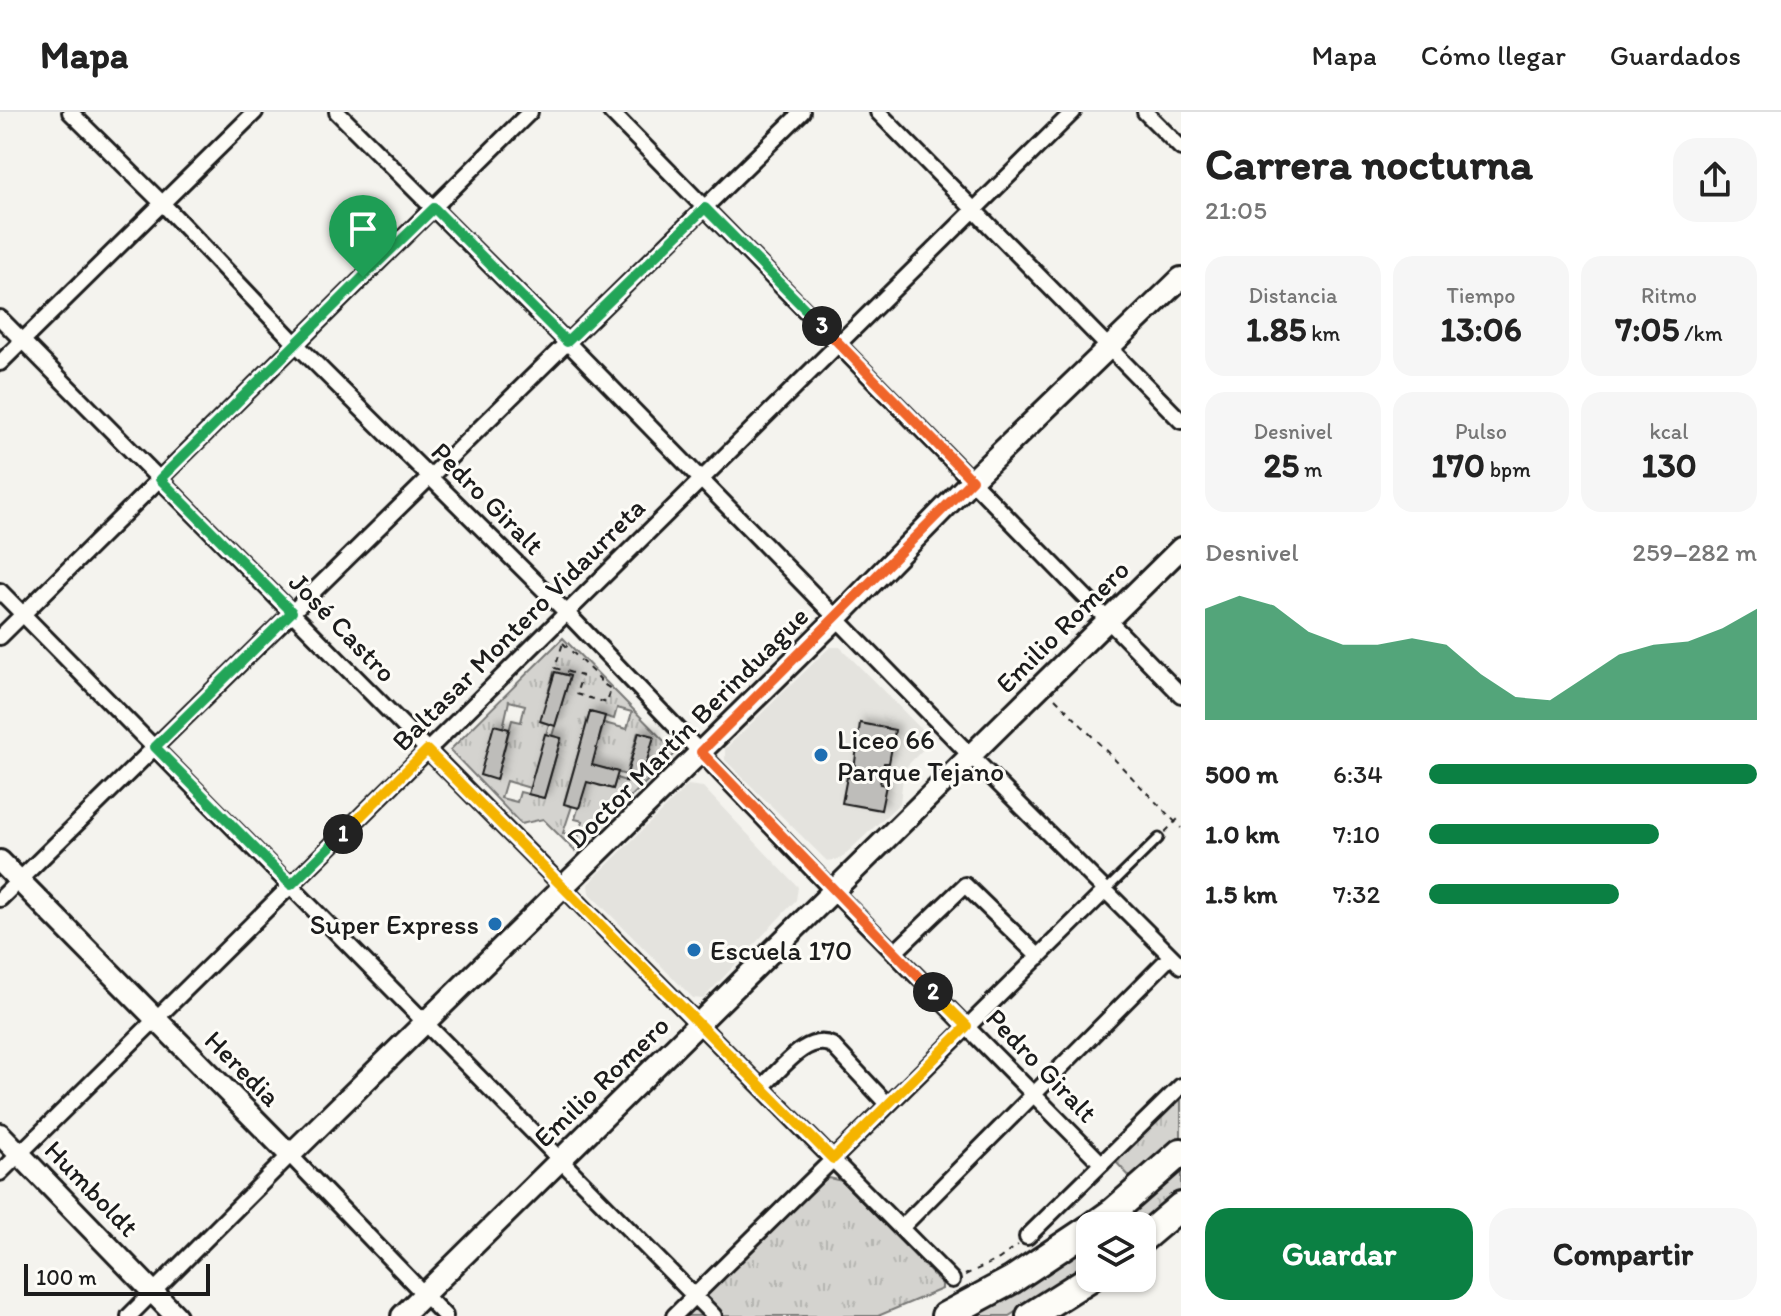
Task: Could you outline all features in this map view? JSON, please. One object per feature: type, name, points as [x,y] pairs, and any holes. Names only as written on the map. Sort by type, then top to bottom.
[{"type":"highway","points":[[1111,1212],[1181,1152]]},
{"type":"highway","points":[[1156,1227],[1181,1206]]},
{"type":"highway","points":[[945,1316],[1012,1280],[1076,1238]]},
{"type":"highway","points":[[1030,1316],[1076,1287]]},
{"type":"street","name":"Pedro Giralt","points":[[70,112],[162,203],[296,344],[567,613],[833,891],[1102,1164]]},
{"type":"street","points":[[0,363],[255,112]]},
{"type":"street","points":[[337,112],[1176,961],[1034,1094],[901,1228]]},
{"type":"street","points":[[0,637],[530,112]]},
{"type":"street","points":[[611,112],[1181,695]]},
{"type":"street","points":[[0,899],[802,112]]},
{"type":"street","points":[[878,112],[1181,421]]},
{"type":"street","name":"Baltasar Montero Vidaurreta","points":[[0,1173],[1073,112]]},
{"type":"street","points":[[1145,112],[1181,148]]},
{"type":"street","name":"Doctor Martín Berinduague","points":[[129,1316],[837,618],[972,480],[1181,278]]},
{"type":"street","name":"José Castro","points":[[0,318],[952,1280]]},
{"type":"street","name":"Emilio Romero","points":[[402,1316],[1181,548]]},
{"type":"street","points":[[0,591],[714,1316]]},
{"type":"street","name":"Heredia","points":[[0,861],[445,1316]]},
{"type":"street","points":[[894,953],[965,885],[1039,957]]},
{"type":"street","points":[[674,1316],[1105,891]]},
{"type":"street","points":[[763,1086],[810,1044],[823,1042],[832,1045],[888,1105]]},
{"type":"street","points":[[1027,1237],[1181,1086]]},
{"type":"street","name":"Humboldt","points":[[0,1134],[176,1316]]},
{"type":"lane","points":[[1105,891],[1159,838]]},
{"type":"path","points":[[562,644],[611,689],[607,703],[576,694],[582,676],[555,668],[562,644]]},
{"type":"path","points":[[1043,685],[1181,828]]},
{"type":"path","points":[[1159,838],[1181,816]]},
{"type":"path","points":[[952,1280],[999,1259],[1027,1237]]},
{"type":"shaded area","name":"Liceo 66 Parque Tejano","points":[[830,647],[840,647],[932,740],[904,769],[900,803],[840,859],[827,861],[725,760],[725,749]]},
{"type":"shaded area","points":[[688,785],[703,787],[798,887],[796,900],[703,999],[693,998],[589,893],[588,884]]},
{"type":"green space","points":[[563,638],[676,753],[575,851],[543,819],[521,824],[450,750]],"holes":[[[554,672],[570,676],[552,736],[561,739],[544,798],[520,792],[517,802],[501,798],[506,781],[530,788],[549,724],[540,721]],[[509,701],[525,705],[521,722],[512,720],[496,779],[481,775],[494,726],[503,728]],[[617,708],[632,712],[627,729],[604,723],[575,819],[583,821],[578,838],[563,833],[572,806],[564,803],[590,712],[614,719]],[[638,732],[654,736],[640,785],[616,778],[613,789],[598,785],[603,768],[626,775]]]},
{"type":"green space","points":[[1181,1094],[1181,1137],[1133,1180],[1114,1160]]},
{"type":"green space","points":[[1181,1164],[1181,1192],[1156,1213],[1124,1212]]},
{"type":"green space","points":[[829,1178],[842,1181],[942,1284],[942,1289],[878,1316],[680,1316],[819,1182]]},
{"type":"green space","points":[[1076,1248],[1076,1274],[1009,1316],[965,1316]]},
{"type":"building","points":[[555,672],[570,676],[555,726],[540,721]]},
{"type":"building","points":[[590,712],[605,716],[592,765],[618,772],[613,789],[587,782],[579,808],[564,804]]},
{"type":"building","points":[[860,723],[895,730],[889,763],[884,763],[880,784],[886,785],[881,810],[842,803],[847,777],[853,778]]},
{"type":"building","points":[[494,725],[509,729],[496,780],[480,775]]},
{"type":"building","points":[[639,732],[654,736],[640,785],[625,781]]},
{"type":"building","points":[[545,734],[561,738],[544,798],[528,794]]},
{"type":"place","name":"Liceo 66 Parque Tejano","points":[[821,755]]},
{"type":"place","name":"Super Express","points":[[495,924]]},
{"type":"place","name":"Escuela 170","points":[[694,950]]},
{"type":"route","points":[[434,208],[567,342],[705,208],[972,480],[701,752],[967,1026],[833,1159],[427,750],[291,885],[155,747],[292,612],[160,479],[363,277],[434,208]]}]
